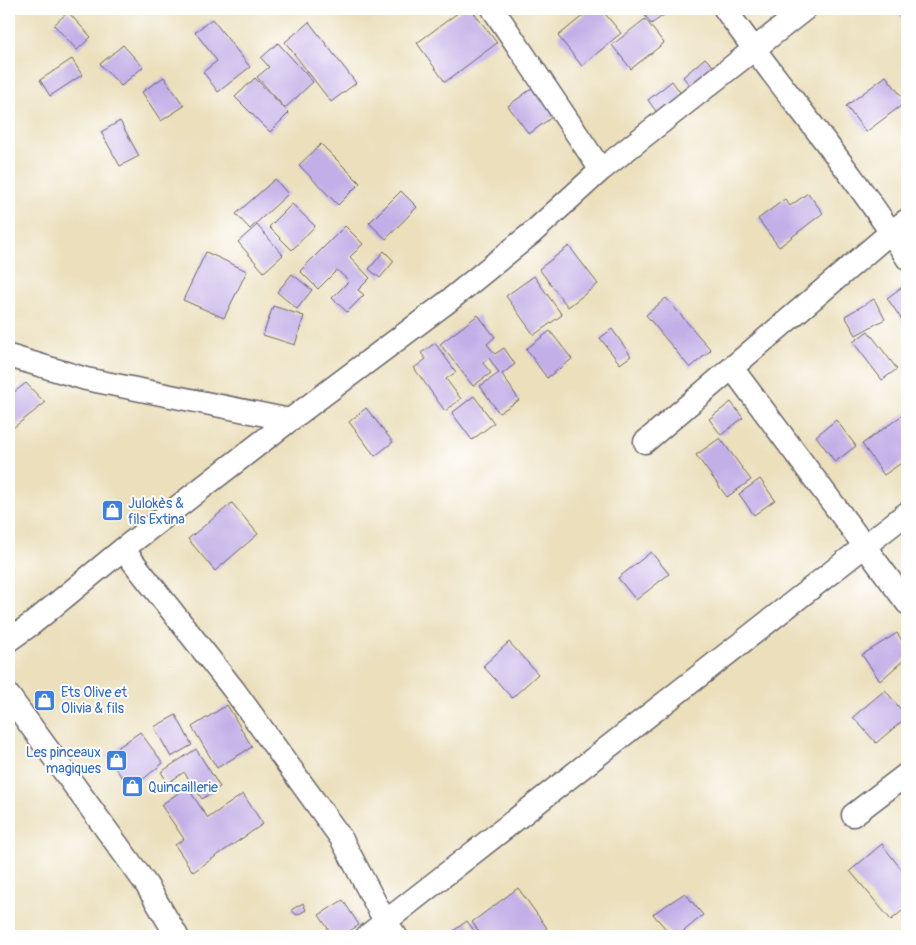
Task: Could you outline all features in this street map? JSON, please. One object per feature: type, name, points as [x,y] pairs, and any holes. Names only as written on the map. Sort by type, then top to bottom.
[{"type":"street","points":[[493,9],[601,170]]},
{"type":"street","points":[[725,9],[753,49],[822,137],[899,226],[907,258]]},
{"type":"street","points":[[9,640],[290,420],[446,303],[532,233],[601,170],[805,9]]},
{"type":"street","points":[[645,442],[899,226]]},
{"type":"street","points":[[9,356],[86,379],[290,420]]},
{"type":"street","points":[[732,368],[907,603]]},
{"type":"street","points":[[367,936],[391,930],[907,513]]},
{"type":"street","points":[[123,549],[234,690],[341,838],[391,930]]},
{"type":"street","points":[[9,696],[146,884],[177,936]]},
{"type":"street","points":[[853,815],[907,774]]},
{"type":"building","points":[[463,9],[471,9],[497,43],[445,82],[417,43]]},
{"type":"building","points":[[591,9],[601,9],[621,33],[582,66],[558,36]]},
{"type":"building","points":[[641,9],[673,9],[651,24]]},
{"type":"building","points":[[895,9],[907,9],[907,26]]},
{"type":"building","points":[[68,12],[91,37],[77,50],[54,25]]},
{"type":"building","points":[[212,19],[250,67],[218,92],[203,72],[217,61],[195,32]]},
{"type":"building","points":[[645,19],[664,43],[631,69],[612,45]]},
{"type":"building","points":[[309,22],[356,83],[331,102],[285,42]]},
{"type":"building","points":[[278,43],[313,82],[285,108],[257,77],[269,67],[261,58]]},
{"type":"building","points":[[123,45],[143,67],[121,86],[100,64]]},
{"type":"building","points":[[705,58],[715,68],[692,88],[683,77]]},
{"type":"building","points":[[72,59],[82,75],[50,96],[40,80]]},
{"type":"building","points":[[886,76],[906,102],[866,132],[846,106]]},
{"type":"building","points":[[164,77],[184,106],[161,121],[142,92]]},
{"type":"building","points":[[255,78],[289,113],[270,132],[235,97]]},
{"type":"building","points":[[672,81],[684,98],[660,117],[648,100]]},
{"type":"building","points":[[539,83],[560,111],[529,134],[508,106]]},
{"type":"building","points":[[120,121],[139,156],[120,166],[101,132]]},
{"type":"building","points":[[321,144],[360,183],[338,205],[299,165]]},
{"type":"building","points":[[275,179],[288,194],[250,229],[236,214]]},
{"type":"building","points":[[401,191],[417,207],[386,239],[369,223]]},
{"type":"building","points":[[808,193],[823,213],[779,247],[758,219],[785,199],[790,206]]},
{"type":"building","points":[[292,204],[315,226],[292,250],[269,227]]},
{"type":"building","points":[[257,225],[283,255],[264,272],[238,242]]},
{"type":"building","points":[[345,226],[363,244],[350,257],[370,278],[358,290],[364,295],[347,312],[332,298],[349,281],[337,270],[318,289],[300,271]]},
{"type":"building","points":[[569,246],[598,284],[568,307],[539,269]]},
{"type":"building","points":[[384,251],[394,261],[380,278],[369,269]]},
{"type":"building","points":[[206,252],[247,271],[224,318],[183,300]]},
{"type":"building","points":[[292,274],[312,290],[297,309],[277,292]]},
{"type":"building","points":[[534,276],[562,315],[534,335],[506,296]]},
{"type":"building","points":[[905,285],[907,289],[907,327],[887,298]]},
{"type":"building","points":[[666,298],[711,350],[690,368],[646,315]]},
{"type":"building","points":[[874,299],[885,319],[856,335],[845,316]]},
{"type":"building","points":[[273,306],[304,316],[295,345],[263,335]]},
{"type":"building","points":[[478,315],[495,337],[487,344],[495,354],[504,348],[515,364],[502,374],[519,400],[499,413],[480,386],[499,373],[489,358],[483,363],[491,373],[473,386],[440,344]]},
{"type":"building","points":[[612,329],[631,356],[620,364],[600,338]]},
{"type":"building","points":[[550,331],[572,359],[547,378],[526,349]]},
{"type":"building","points":[[868,331],[897,369],[882,380],[853,342]]},
{"type":"building","points":[[435,343],[456,372],[446,379],[461,399],[445,411],[414,368],[426,359],[421,353]]},
{"type":"building","points":[[26,383],[45,403],[9,431],[9,396]]},
{"type":"building","points":[[474,396],[494,423],[472,440],[452,413]]},
{"type":"building","points":[[731,402],[743,418],[721,435],[709,419]]},
{"type":"building","points":[[366,408],[393,442],[375,456],[349,422]]},
{"type":"building","points":[[907,412],[907,459],[884,475],[862,444]]},
{"type":"building","points":[[836,420],[856,446],[835,462],[816,436]]},
{"type":"building","points":[[720,438],[751,480],[727,497],[696,455]]},
{"type":"building","points":[[760,479],[775,500],[754,515],[739,494]]},
{"type":"building","points":[[232,503],[258,534],[215,571],[188,539]]},
{"type":"building","points":[[651,552],[669,574],[636,600],[618,578]]},
{"type":"building","points":[[897,633],[907,648],[907,657],[880,681],[862,655]]},
{"type":"building","points":[[509,642],[538,674],[512,698],[483,666]]},
{"type":"building","points":[[885,690],[907,717],[876,743],[853,717]]},
{"type":"building","points":[[227,705],[252,747],[217,768],[192,727]]},
{"type":"building","points":[[176,715],[192,745],[171,757],[154,727]]},
{"type":"building","points":[[140,732],[163,763],[131,789],[106,756]]},
{"type":"building","points":[[196,749],[220,787],[202,799],[184,772],[168,783],[161,772]]},
{"type":"building","points":[[187,787],[208,818],[243,794],[263,824],[193,872],[175,845],[184,839],[161,805]]},
{"type":"building","points":[[882,844],[907,877],[907,907],[891,920],[850,871]]},
{"type":"building","points":[[518,888],[547,928],[535,936],[482,936],[472,922]]},
{"type":"building","points":[[685,893],[703,915],[678,936],[672,936],[653,914]]},
{"type":"building","points":[[343,900],[359,925],[342,936],[333,936],[319,915]]},
{"type":"building","points":[[303,903],[306,910],[297,915],[291,910]]},
{"type":"building","points":[[467,921],[478,936],[455,936],[452,932]]},
{"type":"place","name":"Julokès & fils Extina","points":[[112,511]]},
{"type":"place","name":"Ets Olive et Olivia & fils","points":[[45,700]]},
{"type":"place","name":"Les pinceaux magiques","points":[[117,760]]},
{"type":"place","name":"Quincaillerie","points":[[132,787]]}]
